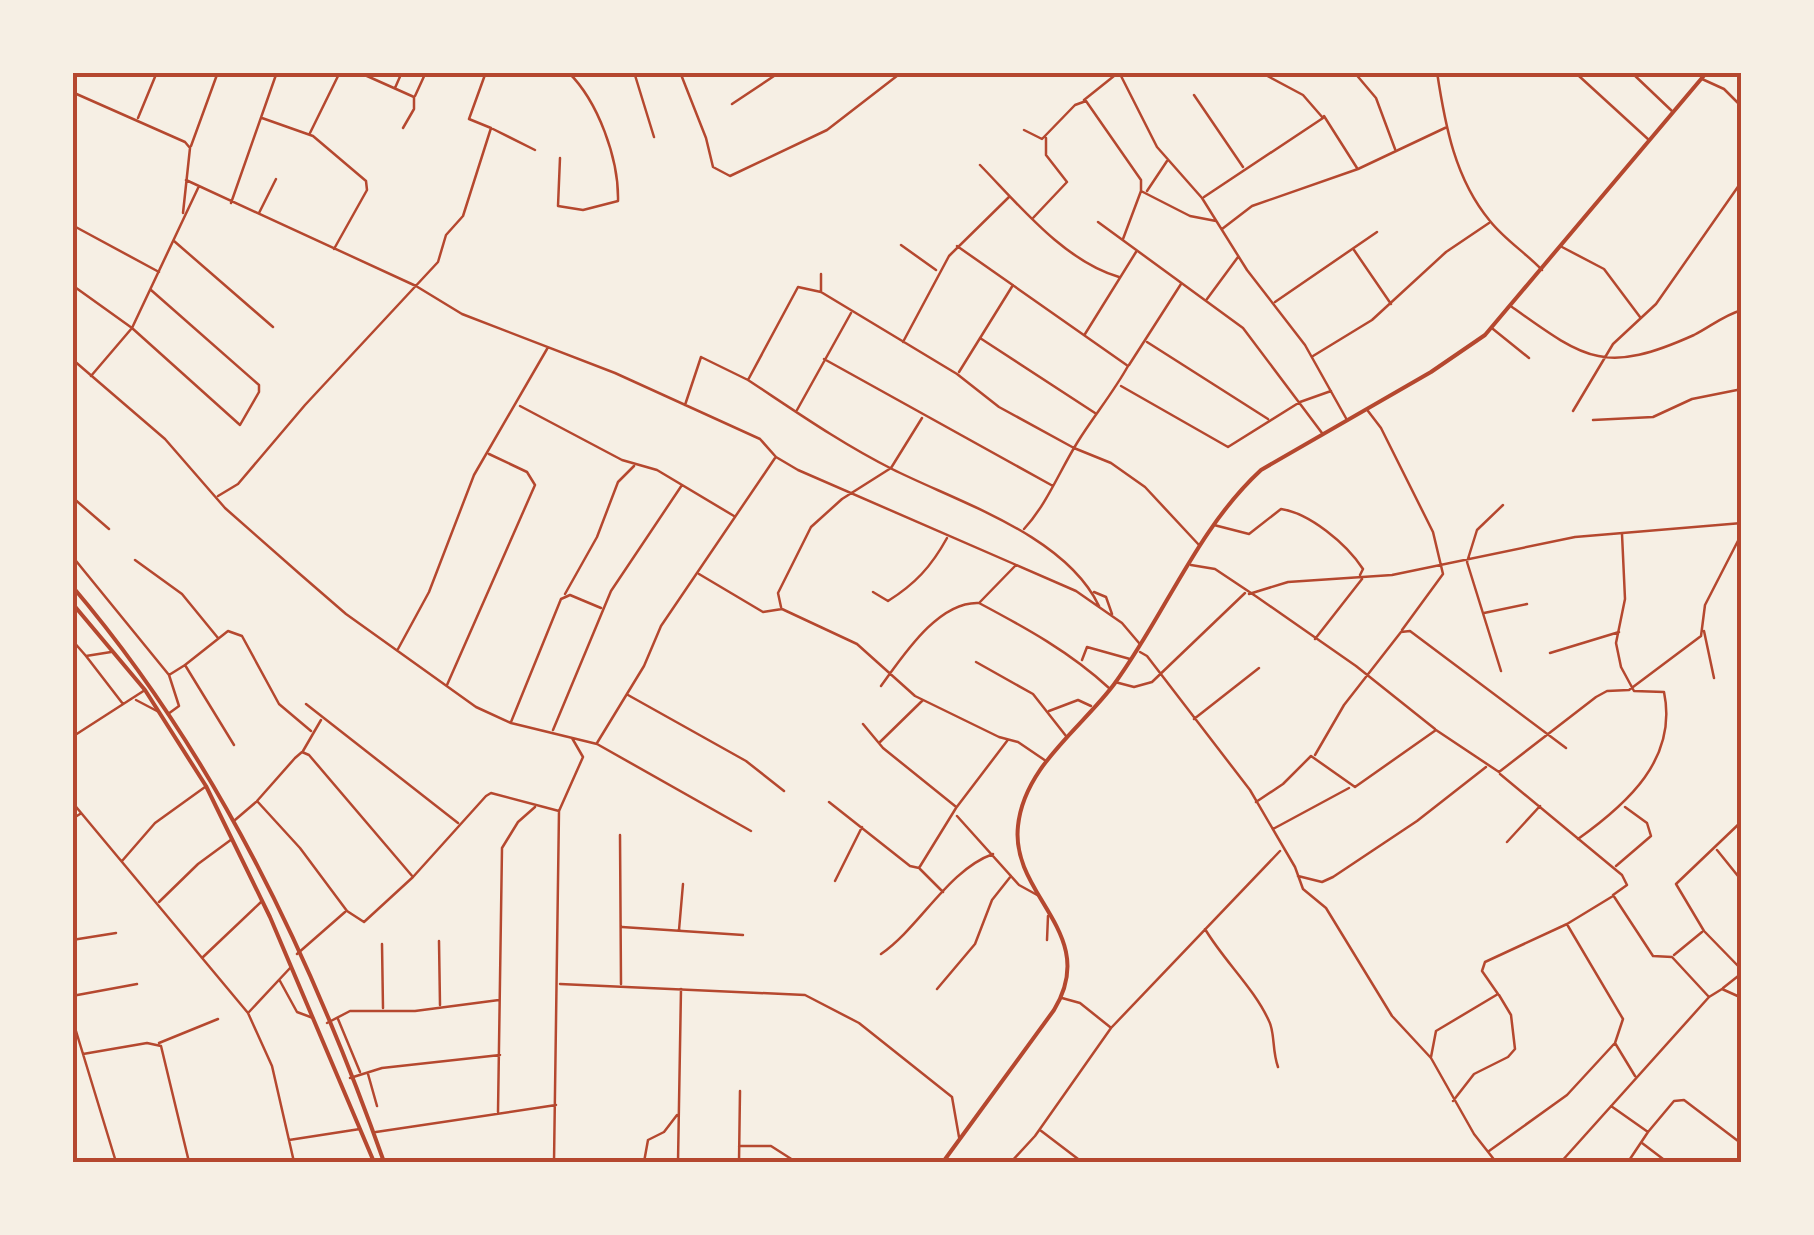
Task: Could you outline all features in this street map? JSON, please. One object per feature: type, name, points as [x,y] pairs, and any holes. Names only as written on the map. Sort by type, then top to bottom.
[{"type":"main road","points":[[943,1162],[1062,998],[1068,961],[1065,942],[1020,852],[1017,832],[1025,802],[1046,761],[1110,689],[1214,524],[1262,470],[1468,348],[1492,328],[1706,72]]},
{"type":"main road","points":[[72,586],[172,713],[235,820],[298,954],[384,1162]]},
{"type":"main road","points":[[72,602],[146,690],[206,786],[262,901],[374,1162]]},
{"type":"street","points":[[138,119],[157,72]]},
{"type":"street","points":[[184,214],[190,148],[218,72]]},
{"type":"street","points":[[231,202],[277,72]]},
{"type":"street","points":[[309,134],[340,72]]},
{"type":"street","points":[[358,72],[414,97]]},
{"type":"street","points":[[395,88],[402,72]]},
{"type":"street","points":[[403,128],[426,72]]},
{"type":"street","points":[[486,72],[469,118],[536,150]]},
{"type":"street","points":[[540,72],[550,72]]},
{"type":"street","points":[[560,158],[558,206],[583,210],[618,201],[607,137],[585,91],[568,72]]},
{"type":"street","points":[[634,72],[654,137]]},
{"type":"street","points":[[680,72],[706,138],[712,167],[730,176],[827,130],[901,73]]},
{"type":"street","points":[[732,104],[780,72]]},
{"type":"street","points":[[1024,130],[1037,139],[1047,136],[1120,72],[1166,161],[1202,198],[1238,256],[1312,356],[1348,421]]},
{"type":"street","points":[[1260,72],[1303,95],[1323,116],[1358,170]]},
{"type":"street","points":[[1354,72],[1376,98],[1396,150]]},
{"type":"street","points":[[1436,72],[1460,172],[1490,222],[1542,270]]},
{"type":"street","points":[[1582,72],[1579,76],[1650,141]]},
{"type":"street","points":[[1631,72],[1674,112]]},
{"type":"street","points":[[1701,79],[1716,84],[1742,107]]},
{"type":"street","points":[[72,92],[138,119],[190,148]]},
{"type":"street","points":[[1194,95],[1244,168]]},
{"type":"street","points":[[1084,100],[1137,172],[1144,191],[1190,216],[1218,221]]},
{"type":"street","points":[[1202,198],[1244,168],[1277,152],[1323,116]]},
{"type":"street","points":[[262,118],[309,134],[367,184],[334,250]]},
{"type":"street","points":[[1222,229],[1252,206],[1358,170],[1447,127]]},
{"type":"street","points":[[215,498],[238,484],[304,405],[438,262],[446,236],[463,216],[492,128]]},
{"type":"street","points":[[1032,219],[1067,182],[1046,155],[1047,136]]},
{"type":"street","points":[[185,142],[194,138]]},
{"type":"street","points":[[1122,240],[1144,191],[1166,161]]},
{"type":"street","points":[[980,165],[1032,219],[1102,270],[1119,276]]},
{"type":"street","points":[[258,214],[276,179]]},
{"type":"street","points":[[186,180],[416,286],[462,314],[616,373],[768,443],[776,457],[1076,591],[1112,614],[1140,644]]},
{"type":"street","points":[[1573,411],[1602,360],[1667,288],[1742,181]]},
{"type":"street","points":[[90,378],[132,328],[199,186]]},
{"type":"street","points":[[903,342],[957,246],[1009,197]]},
{"type":"street","points":[[1098,222],[1208,300],[1257,342],[1322,434]]},
{"type":"street","points":[[1312,356],[1335,345],[1391,304],[1446,252],[1490,222]]},
{"type":"street","points":[[72,225],[159,272]]},
{"type":"street","points":[[1273,303],[1377,232]]},
{"type":"street","points":[[173,240],[273,327]]},
{"type":"street","points":[[901,244],[939,272]]},
{"type":"street","points":[[957,246],[1128,366]]},
{"type":"street","points":[[1562,246],[1604,270],[1640,318]]},
{"type":"street","points":[[1353,249],[1391,304]]},
{"type":"street","points":[[1085,334],[1138,250]]},
{"type":"street","points":[[1208,300],[1238,256]]},
{"type":"street","points":[[821,274],[822,292]]},
{"type":"street","points":[[1022,530],[1054,486],[1096,414],[1120,386],[1128,366],[1147,342],[1182,282]]},
{"type":"street","points":[[957,374],[1014,284]]},
{"type":"street","points":[[72,285],[132,328],[234,423],[242,422],[260,392],[258,385],[152,290]]},
{"type":"street","points":[[748,380],[798,287],[822,292],[957,374],[999,406],[1074,448],[1111,463],[1146,487],[1200,546]]},
{"type":"street","points":[[1512,307],[1566,344],[1602,360],[1672,344],[1742,310]]},
{"type":"street","points":[[796,412],[851,312]]},
{"type":"street","points":[[1492,328],[1529,358]]},
{"type":"street","points":[[980,338],[1096,414]]},
{"type":"street","points":[[1147,342],[1270,421]]},
{"type":"street","points":[[397,650],[429,592],[474,475],[548,348]]},
{"type":"street","points":[[1608,354],[1611,360]]},
{"type":"street","points":[[685,407],[701,357],[748,380],[891,468],[1022,530],[1086,581],[1100,607]]},
{"type":"street","points":[[72,359],[165,439],[215,498],[346,614],[476,707],[511,723],[597,744],[751,831]]},
{"type":"street","points":[[824,360],[1054,486]]},
{"type":"street","points":[[1120,386],[1220,446],[1236,444],[1300,402],[1332,391]]},
{"type":"street","points":[[1593,420],[1653,417],[1692,399],[1742,389]]},
{"type":"street","points":[[518,404],[636,464],[657,470],[733,517]]},
{"type":"street","points":[[1256,802],[1271,794],[1304,760],[1314,756],[1368,675],[1440,584],[1440,564],[1428,523],[1381,428],[1366,410]]},
{"type":"street","points":[[782,609],[778,593],[811,528],[891,468],[922,417]]},
{"type":"street","points":[[446,686],[534,485],[527,472],[489,454]]},
{"type":"street","points":[[597,744],[661,626],[776,457]]},
{"type":"street","points":[[511,723],[564,596],[597,537],[618,482],[636,464]]},
{"type":"street","points":[[553,732],[603,610],[682,485]]},
{"type":"street","points":[[73,496],[109,529]]},
{"type":"street","points":[[1502,671],[1467,562],[1477,530],[1503,505]]},
{"type":"street","points":[[1214,524],[1249,534],[1281,509],[1297,510],[1355,557],[1363,569],[1361,577],[1315,639]]},
{"type":"street","points":[[1115,682],[1142,686],[1162,674],[1248,593],[1288,582],[1361,577],[1467,562],[1574,537],[1742,522]]},
{"type":"street","points":[[1578,840],[1624,806],[1650,773],[1668,714],[1663,691],[1634,690],[1619,660],[1619,632],[1626,599],[1621,532]]},
{"type":"street","points":[[1714,678],[1704,631],[1705,605],[1742,533]]},
{"type":"street","points":[[872,592],[888,602],[907,591],[919,581],[948,537]]},
{"type":"street","points":[[72,556],[169,674],[179,703],[172,713],[163,715],[136,700]]},
{"type":"street","points":[[136,560],[182,594],[219,639]]},
{"type":"street","points":[[979,603],[1016,565]]},
{"type":"street","points":[[1188,565],[1215,569],[1368,675],[1436,730],[1541,805],[1628,882],[1567,924],[1485,962],[1482,971],[1510,1015],[1515,1048],[1508,1058],[1474,1074],[1453,1100]]},
{"type":"street","points":[[699,574],[763,612],[782,609],[857,644],[906,690],[1046,761]]},
{"type":"street","points":[[1092,592],[1106,597],[1112,614]]},
{"type":"street","points":[[564,596],[603,610]]},
{"type":"street","points":[[881,686],[934,622],[970,603],[979,603],[1081,662],[1110,689]]},
{"type":"street","points":[[1482,613],[1527,604]]},
{"type":"street","points":[[169,674],[233,630],[242,636],[279,704],[312,731]]},
{"type":"street","points":[[1499,772],[1602,694],[1629,690],[1704,631]]},
{"type":"street","points":[[1401,632],[1415,634],[1566,748]]},
{"type":"street","points":[[1550,653],[1619,632]]},
{"type":"street","points":[[72,640],[124,705]]},
{"type":"street","points":[[1081,662],[1087,646],[1130,659]]},
{"type":"street","points":[[86,656],[113,651]]},
{"type":"street","points":[[1136,651],[1147,656],[1162,674],[1256,802],[1305,892],[1326,908],[1392,1016],[1431,1058],[1453,1100],[1496,1162]]},
{"type":"street","points":[[976,662],[1034,694],[1067,737]]},
{"type":"street","points":[[185,665],[234,744]]},
{"type":"street","points":[[1193,720],[1260,668]]},
{"type":"street","points":[[72,738],[146,690]]},
{"type":"street","points":[[626,694],[746,761],[784,791]]},
{"type":"street","points":[[879,743],[923,700]]},
{"type":"street","points":[[1049,712],[1078,700],[1092,707]]},
{"type":"street","points":[[306,704],[459,824]]},
{"type":"street","points":[[235,820],[302,752],[322,718]]},
{"type":"street","points":[[863,724],[879,743],[956,808]]},
{"type":"street","points":[[1272,830],[1352,787],[1436,730]]},
{"type":"street","points":[[554,1162],[560,984],[559,811],[583,756],[572,737]]},
{"type":"street","points":[[919,868],[956,815],[956,808],[1007,739]]},
{"type":"street","points":[[302,752],[311,757],[413,877]]},
{"type":"street","points":[[1314,756],[1352,787]]},
{"type":"street","points":[[1297,875],[1322,882],[1333,876],[1417,821],[1488,766]]},
{"type":"street","points":[[122,861],[155,822],[206,786]]},
{"type":"street","points":[[257,801],[300,848],[346,911],[364,922],[413,877],[491,792],[559,811]]},
{"type":"street","points":[[72,802],[248,1013],[272,1066],[294,1162]]},
{"type":"street","points":[[829,802],[910,866],[919,868],[944,893]]},
{"type":"street","points":[[1507,842],[1541,805]]},
{"type":"street","points":[[498,1112],[502,1055],[502,848],[518,822],[536,806]]},
{"type":"street","points":[[1614,868],[1651,836],[1648,822],[1624,806]]},
{"type":"street","points":[[72,820],[81,812]]},
{"type":"street","points":[[956,815],[1027,892],[1040,896]]},
{"type":"street","points":[[1561,1162],[1709,997],[1742,971],[1704,931],[1676,884],[1742,822]]},
{"type":"street","points":[[835,881],[863,826]]},
{"type":"street","points":[[620,834],[621,986]]},
{"type":"street","points":[[158,903],[198,864],[233,838]]},
{"type":"street","points":[[1716,848],[1742,882]]},
{"type":"street","points":[[1011,1162],[1035,1136],[1112,1028],[1282,849]]},
{"type":"street","points":[[881,954],[918,924],[944,893],[993,854]]},
{"type":"street","points":[[936,989],[975,944],[992,900],[1011,876]]},
{"type":"street","points":[[679,931],[684,884]]},
{"type":"street","points":[[1613,895],[1652,956],[1672,956],[1704,931]]},
{"type":"street","points":[[202,958],[262,901]]},
{"type":"street","points":[[298,954],[346,911]]},
{"type":"street","points":[[1047,940],[1048,911]]},
{"type":"street","points":[[1488,1152],[1566,1095],[1615,1042],[1624,1019],[1567,924]]},
{"type":"street","points":[[620,927],[742,935]]},
{"type":"street","points":[[1204,928],[1265,1013],[1273,1029],[1270,1043],[1278,1067]]},
{"type":"street","points":[[72,940],[116,933]]},
{"type":"street","points":[[438,942],[440,1007]]},
{"type":"street","points":[[382,944],[384,1010]]},
{"type":"street","points":[[1672,956],[1709,997]]},
{"type":"street","points":[[248,1013],[291,967]]},
{"type":"street","points":[[280,980],[296,1012],[314,1018]]},
{"type":"street","points":[[72,996],[137,984]]},
{"type":"street","points":[[560,984],[792,992],[842,1012],[952,1096],[959,1139]]},
{"type":"street","points":[[678,1162],[682,986]]},
{"type":"street","points":[[1722,988],[1742,998]]},
{"type":"street","points":[[1431,1058],[1436,1031],[1498,994]]},
{"type":"street","points":[[1062,998],[1080,1002],[1112,1028]]},
{"type":"street","points":[[327,1023],[350,1012],[500,1000]]},
{"type":"street","points":[[338,1017],[360,1073]]},
{"type":"street","points":[[72,1018],[116,1162]]},
{"type":"street","points":[[83,1054],[158,1044],[218,1018]]},
{"type":"street","points":[[1615,1042],[1636,1078]]},
{"type":"street","points":[[158,1044],[189,1162]]},
{"type":"street","points":[[350,1078],[368,1071],[502,1055]]},
{"type":"street","points":[[368,1071],[377,1106]]},
{"type":"street","points":[[739,1162],[740,1091]]},
{"type":"street","points":[[1628,1162],[1648,1132],[1679,1098],[1742,1144]]},
{"type":"street","points":[[374,1132],[557,1105]]},
{"type":"street","points":[[1610,1106],[1648,1132]]},
{"type":"street","points":[[644,1162],[648,1140],[664,1132],[680,1112]]},
{"type":"street","points":[[958,1124],[967,1129]]},
{"type":"street","points":[[288,1140],[361,1129]]},
{"type":"street","points":[[1039,1129],[1082,1162]]},
{"type":"street","points":[[1035,1136],[1043,1135]]},
{"type":"street","points":[[1641,1142],[1667,1162]]},
{"type":"street","points":[[739,1146],[771,1146],[796,1162]]}]
